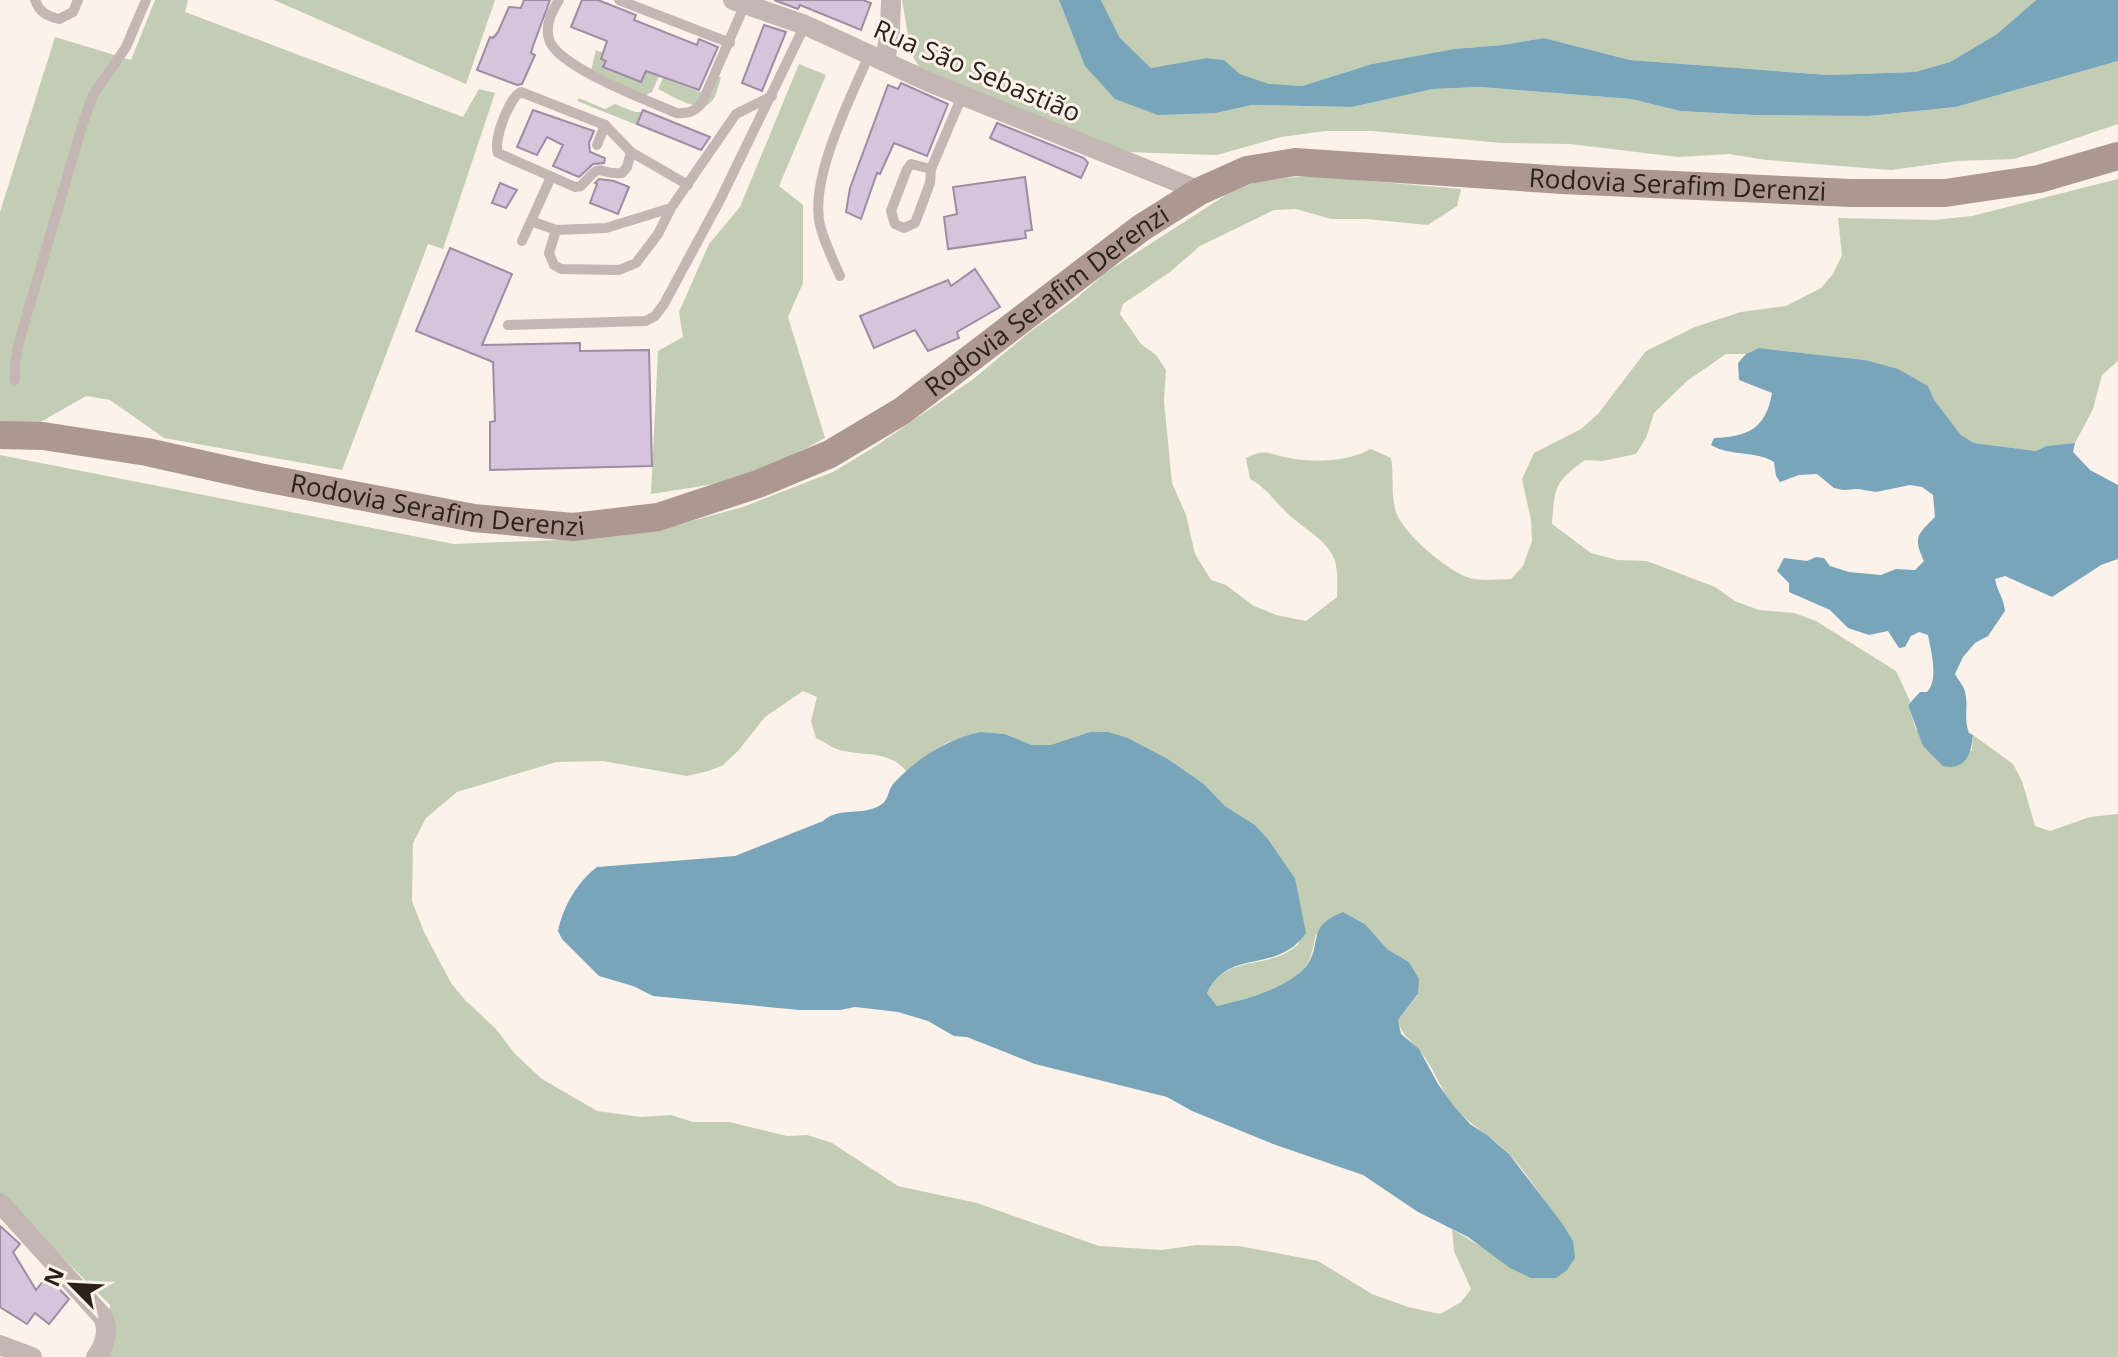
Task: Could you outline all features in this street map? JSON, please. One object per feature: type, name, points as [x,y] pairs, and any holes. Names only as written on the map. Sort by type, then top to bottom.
[{"type":"main road","name":"Rodovia Serafim Derenzi","points":[[0,435],[43,436],[147,452],[474,518],[573,527],[658,517],[758,484],[830,454],[902,411],[1141,228],[1200,191],[1247,170],[1295,162],[1563,180],[1851,193],[1945,193],[2039,179],[2118,156]]},
{"type":"street","points":[[877,59],[890,31],[891,0]]},
{"type":"street","name":"Rua São Sebastião","points":[[739,2],[805,25],[962,96],[1200,191]]},
{"type":"street","points":[[0,1203],[103,1317],[107,1325],[99,1354]]},
{"type":"street","points":[[0,1345],[32,1357]]},
{"type":"lane","points":[[35,0],[46,15],[59,19],[73,12],[78,0]]},
{"type":"lane","points":[[15,380],[19,342],[89,105],[126,47],[146,0]]},
{"type":"lane","points":[[559,0],[548,24],[549,40],[565,59],[606,82],[676,113],[686,114],[702,103],[730,43],[739,2]]},
{"type":"lane","points":[[619,0],[730,43]]},
{"type":"lane","points":[[508,325],[646,321],[655,316],[720,200],[805,25]]},
{"type":"lane","points":[[840,276],[820,224],[818,201],[825,163],[877,59]]},
{"type":"lane","points":[[631,152],[622,173],[596,169],[581,186],[575,187],[498,153],[495,142],[516,93],[521,92],[605,125],[631,152],[688,185]]},
{"type":"lane","points":[[556,230],[549,253],[554,265],[561,269],[619,270],[636,263],[736,114],[772,96]]},
{"type":"lane","points":[[931,169],[911,164],[907,169],[891,211],[895,224],[904,228],[915,223],[930,183],[931,169],[962,96]]},
{"type":"lane","points":[[597,145],[605,125]]},
{"type":"lane","points":[[522,241],[551,177]]},
{"type":"lane","points":[[531,221],[556,230],[606,228],[671,208]]},
{"type":"green space","points":[[155,0],[188,0],[185,12],[463,117],[479,89],[495,93],[443,249],[428,244],[342,470],[164,438],[110,400],[86,396],[37,424],[0,426],[0,212],[55,37],[131,60]]},
{"type":"green space","points":[[274,0],[495,0],[466,84]]},
{"type":"green space","points":[[902,0],[1059,0],[1086,67],[1216,113],[1252,105],[1352,107],[1433,89],[1480,87],[1631,99],[1680,111],[1869,116],[1956,107],[2118,61],[2118,124],[2014,159],[1957,161],[1891,170],[1729,154],[1678,157],[1570,144],[1502,143],[1372,131],[1325,131],[1281,137],[1217,155],[1126,152],[925,78],[911,53]]},
{"type":"green space","points":[[1101,0],[2036,0],[1997,34],[1950,62],[1915,72],[1828,75],[1630,60],[1544,38],[1454,49],[1372,64],[1302,86],[1269,85],[1240,74],[1224,60],[1206,58],[1151,68],[1120,38]]},
{"type":"green space","points":[[596,50],[659,76],[652,92],[644,96],[591,71]]},
{"type":"green space","points":[[799,64],[826,75],[779,186],[803,205],[803,283],[788,317],[825,438],[783,461],[721,483],[651,494],[658,351],[683,337],[679,312],[709,244],[740,207]]},
{"type":"green space","points":[[717,75],[721,78],[716,94],[706,105],[693,105],[658,89],[663,78],[708,95]]},
{"type":"green space","points":[[579,98],[605,109],[615,104],[643,112],[637,125],[577,101]]},
{"type":"green space","points":[[1311,176],[1461,189],[1457,206],[1428,225],[1331,219],[1296,209],[1274,210],[1200,246],[1170,272],[1123,304],[1120,314],[1141,344],[1156,355],[1166,370],[1164,401],[1172,483],[1186,515],[1195,554],[1211,580],[1226,585],[1254,606],[1276,615],[1306,621],[1337,597],[1334,559],[1322,542],[1250,479],[1246,458],[1267,453],[1320,461],[1351,457],[1371,449],[1391,458],[1395,509],[1414,538],[1436,558],[1467,577],[1511,579],[1523,566],[1532,541],[1522,479],[1534,453],[1581,429],[1598,414],[1646,351],[1695,327],[1741,312],[1786,306],[1821,288],[1833,274],[1842,255],[1838,218],[1934,220],[1972,216],[2118,179],[2118,361],[2102,375],[2093,409],[2075,443],[2046,446],[2036,451],[1974,443],[1961,435],[1933,400],[1928,386],[1865,360],[1759,348],[1746,354],[1726,354],[1687,381],[1654,413],[1646,438],[1636,454],[1602,461],[1585,460],[1575,468],[1558,486],[1552,524],[1591,553],[1617,560],[1647,561],[1715,587],[1735,601],[1759,610],[1794,613],[1816,621],[1896,671],[1910,701],[1908,705],[1916,730],[1972,751],[1973,735],[2013,764],[2022,781],[2035,826],[2050,831],[2090,817],[2118,814],[2118,1357],[107,1357],[110,1305],[0,1195],[0,455],[454,544],[584,539],[680,524],[743,507],[833,472],[972,380],[1105,273],[1229,193],[1260,180]],"holes":[[[803,691],[817,697],[811,721],[816,738],[840,750],[884,757],[907,772],[946,743],[981,732],[1005,734],[1032,745],[1052,745],[1090,732],[1128,738],[1168,759],[1204,784],[1225,806],[1255,825],[1295,878],[1299,943],[1276,957],[1226,972],[1207,993],[1217,1006],[1266,992],[1290,980],[1307,964],[1316,934],[1366,925],[1387,949],[1409,962],[1418,995],[1398,1020],[1404,1033],[1423,1055],[1454,1106],[1509,1154],[1562,1223],[1488,1251],[1452,1229],[1454,1251],[1471,1289],[1461,1302],[1440,1314],[1372,1294],[1318,1261],[1238,1246],[1196,1245],[1162,1250],[1099,1246],[977,1203],[898,1186],[832,1143],[807,1135],[787,1136],[729,1122],[693,1122],[671,1115],[641,1117],[597,1111],[542,1079],[451,983],[424,932],[412,901],[413,843],[426,818],[457,792],[556,762],[603,761],[687,776],[708,771],[722,766],[765,717]]]},
{"type":"water","points":[[1059,0],[1101,0],[1120,38],[1151,68],[1206,58],[1224,60],[1240,74],[1269,84],[1302,86],[1372,64],[1454,49],[1544,38],[1630,60],[1828,75],[1915,72],[1950,62],[1997,34],[2036,0],[2118,0],[2118,61],[1956,107],[1869,116],[1680,111],[1631,99],[1480,87],[1433,89],[1352,107],[1252,105],[1216,113],[1158,115],[1115,99],[1085,66]]},
{"type":"water","points":[[1759,348],[1865,360],[1898,369],[1928,386],[1934,400],[1961,435],[1974,443],[2036,451],[2046,446],[2075,443],[2073,452],[2090,470],[2118,485],[2118,559],[2101,565],[2052,597],[2005,576],[1995,579],[2005,611],[1988,636],[1975,643],[1963,657],[1955,674],[1964,690],[1967,727],[1973,735],[1966,760],[1957,766],[1943,766],[1923,746],[1908,705],[1920,692],[1927,692],[1933,680],[1928,635],[1919,632],[1911,636],[1905,647],[1899,648],[1888,631],[1869,635],[1848,628],[1830,610],[1789,592],[1789,583],[1777,571],[1784,558],[1807,561],[1816,557],[1824,558],[1830,566],[1849,572],[1881,575],[1896,569],[1915,570],[1924,561],[1919,537],[1935,517],[1933,495],[1922,487],[1910,485],[1876,492],[1843,490],[1834,488],[1817,474],[1799,475],[1780,482],[1774,462],[1767,458],[1711,445],[1714,438],[1736,436],[1753,429],[1765,415],[1772,393],[1739,380],[1738,363],[1746,354]]},
{"type":"water","points":[[981,732],[1005,734],[1032,745],[1051,745],[1090,732],[1108,732],[1128,738],[1168,759],[1204,784],[1225,806],[1255,825],[1268,839],[1295,878],[1306,933],[1281,954],[1240,965],[1216,979],[1207,993],[1217,1006],[1265,992],[1289,981],[1312,957],[1319,930],[1343,912],[1366,925],[1387,949],[1409,962],[1419,979],[1418,994],[1398,1020],[1401,1034],[1419,1049],[1454,1106],[1470,1124],[1509,1154],[1562,1223],[1573,1241],[1575,1258],[1567,1270],[1556,1278],[1531,1278],[1510,1268],[1468,1237],[1418,1212],[1363,1175],[1273,1144],[1192,1111],[1167,1097],[1035,1064],[967,1037],[954,1036],[928,1021],[898,1012],[855,1007],[800,1010],[653,996],[633,986],[599,976],[562,939],[558,931],[572,896],[597,867],[735,856],[829,816],[875,808],[884,802],[894,783],[923,758],[945,744]]},
{"type":"building","points":[[524,0],[550,0],[531,53],[535,55],[522,84],[517,85],[477,70],[490,37],[493,38],[498,32],[509,7],[521,8]]},
{"type":"building","points":[[582,0],[598,0],[636,15],[634,20],[697,45],[699,39],[718,47],[699,90],[646,71],[641,82],[603,67],[606,61],[601,59],[607,41],[571,27]]},
{"type":"building","points":[[774,0],[863,0],[871,3],[861,30],[800,5],[798,9]]},
{"type":"building","points":[[764,25],[786,32],[762,91],[742,83]]},
{"type":"building","points":[[901,83],[948,104],[927,156],[894,143],[880,174],[877,173],[861,219],[846,212],[850,188],[888,85],[898,89]]},
{"type":"building","points":[[533,110],[594,131],[589,143],[590,152],[605,158],[604,163],[593,164],[579,177],[553,166],[563,145],[547,137],[537,155],[517,147]]},
{"type":"building","points":[[643,110],[710,137],[701,150],[637,124]]},
{"type":"building","points":[[997,123],[1084,158],[1088,163],[1081,178],[990,138]]},
{"type":"building","points":[[1025,177],[1032,230],[1025,231],[1026,238],[948,249],[944,217],[957,214],[953,187]]},
{"type":"building","points":[[599,179],[629,187],[618,214],[590,203]]},
{"type":"building","points":[[500,183],[517,190],[506,208],[492,203]]},
{"type":"building","points":[[450,248],[512,274],[482,345],[580,343],[580,351],[649,350],[652,466],[490,470],[490,422],[495,421],[493,362],[416,331]]},
{"type":"building","points":[[975,269],[1000,307],[957,332],[959,338],[928,351],[915,330],[874,348],[860,316],[948,280],[951,286]]},
{"type":"building","points":[[0,1226],[20,1244],[13,1252],[36,1290],[47,1276],[69,1299],[49,1324],[35,1313],[27,1324],[0,1307]]}]
